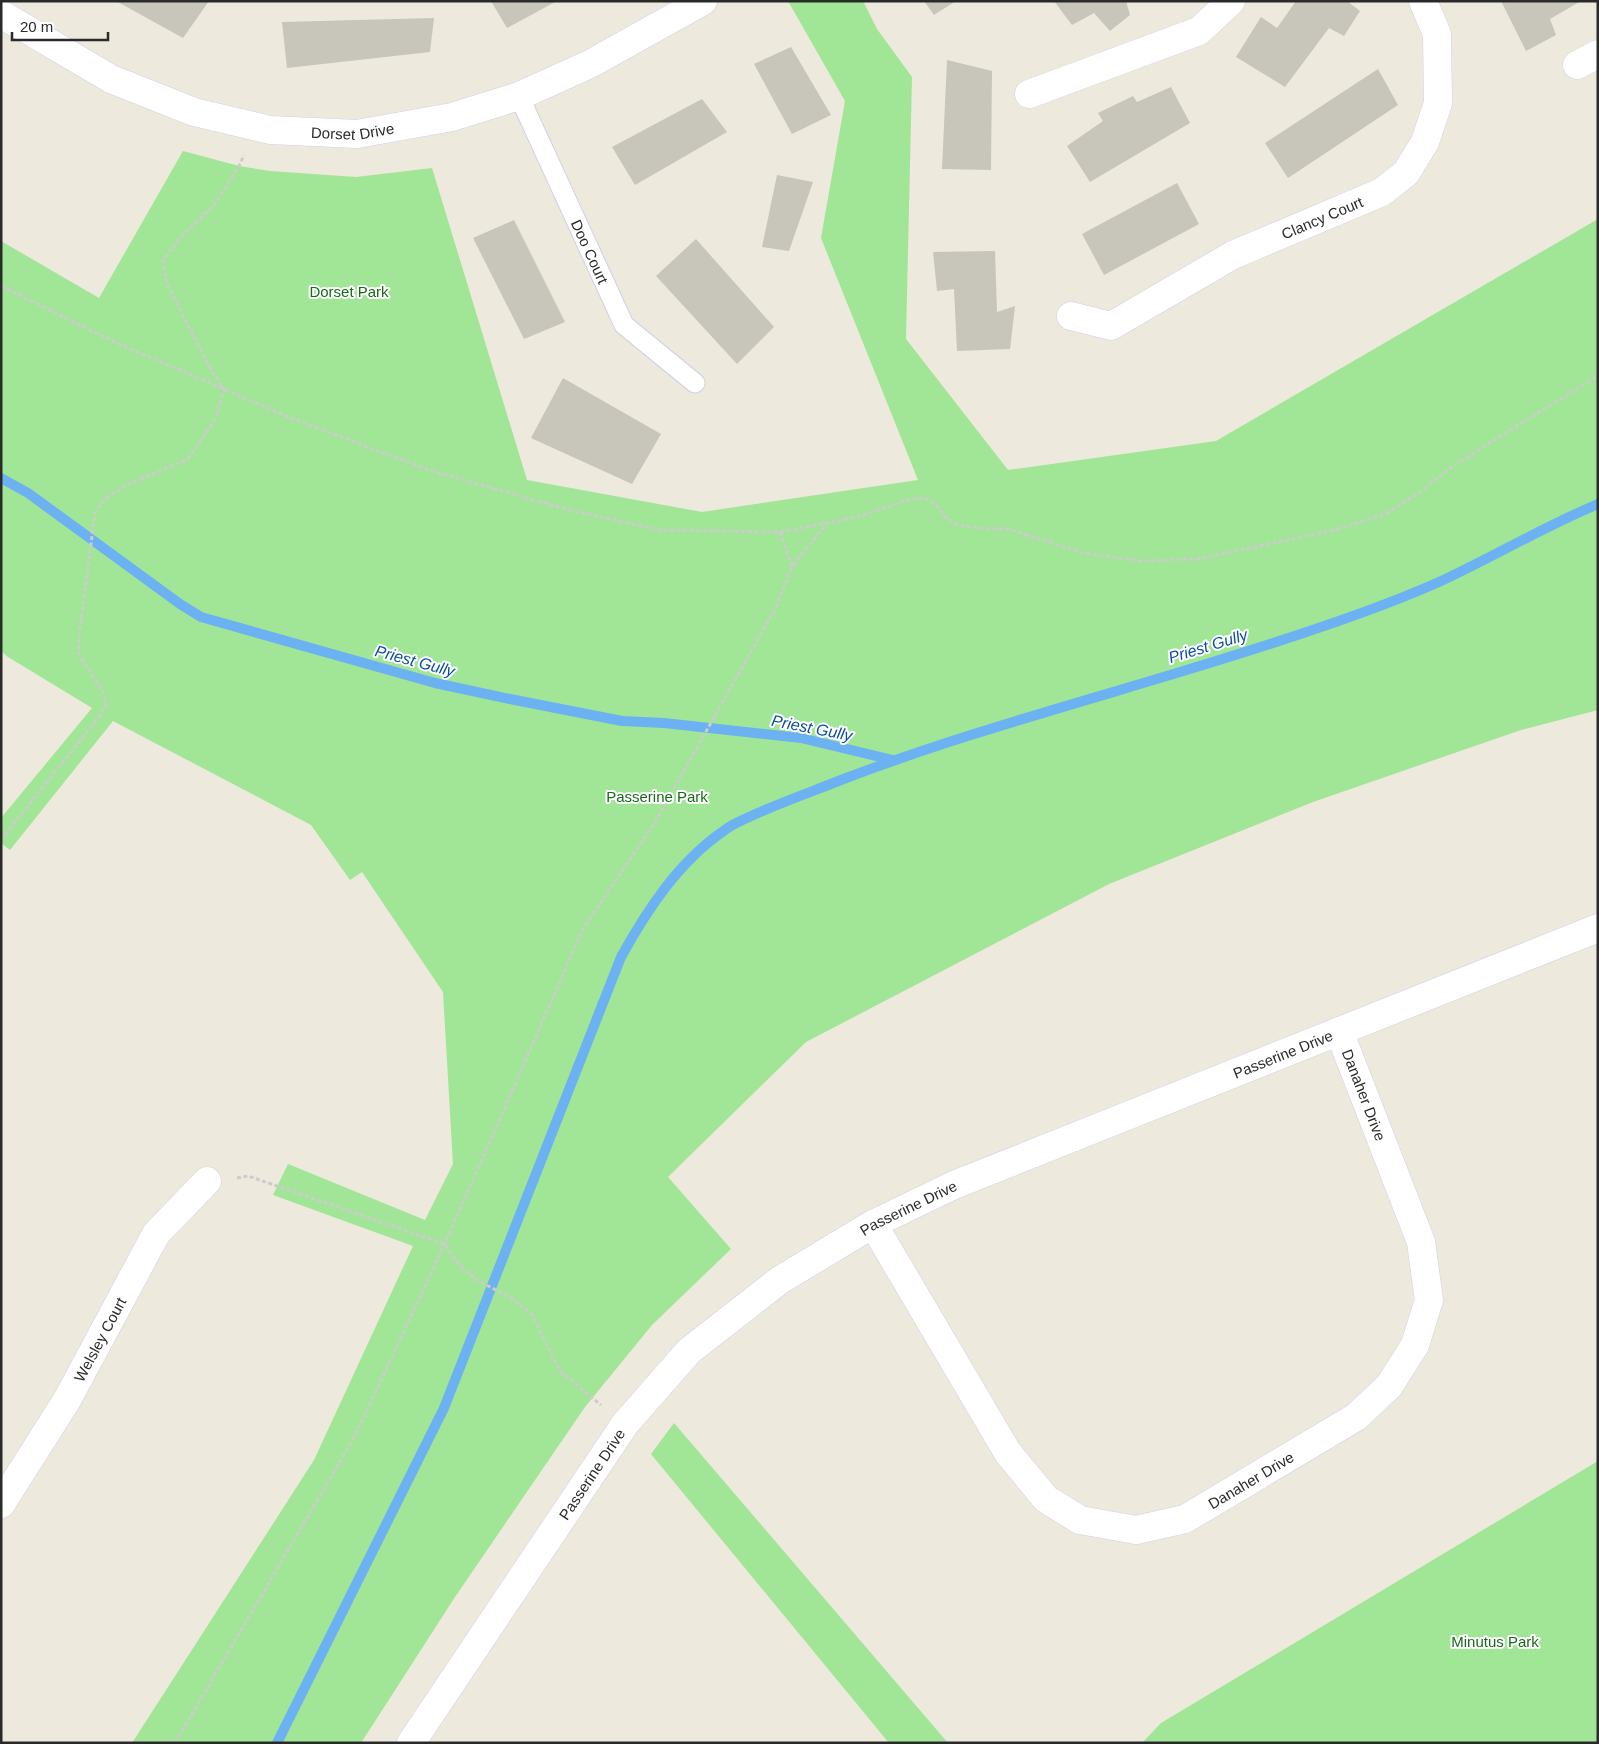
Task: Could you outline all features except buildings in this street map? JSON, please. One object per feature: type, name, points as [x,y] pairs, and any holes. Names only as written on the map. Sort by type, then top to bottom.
[{"type":"street","name":"Dorset Drive","points":[[1,14],[111,78],[194,112],[270,130],[357,134],[452,117],[518,96],[590,64],[702,1]]},
{"type":"street","points":[[1029,94],[1199,31],[1231,1]]},
{"type":"street","name":"Clancy Court","points":[[1071,316],[1111,326],[1233,255],[1382,192],[1406,173],[1425,142],[1438,103],[1437,34],[1423,1]]},
{"type":"street","name":"Passerine Drive","points":[[411,1743],[625,1424],[689,1352],[780,1280],[873,1224],[954,1185],[1598,928]]},
{"type":"street","name":"Danaher Drive","points":[[873,1224],[1008,1453],[1046,1499],[1080,1520],[1136,1530],[1185,1519],[1356,1417],[1388,1386],[1415,1345],[1429,1300],[1421,1242],[1339,1031]]},
{"type":"street","name":"Welsley Court","points":[[1,1504],[66,1400],[156,1234],[207,1181]]},
{"type":"lane","name":"Doo Court","points":[[518,96],[624,325],[695,383]]},
{"type":"path","points":[[224,389],[211,370],[167,284],[163,260],[179,239],[214,205],[239,166],[255,126]]},
{"type":"path","points":[[1,286],[112,342],[291,418],[432,471],[569,510],[660,530],[780,532],[848,519],[886,508],[908,499],[924,498],[936,504],[944,516],[955,524],[977,528],[1008,529],[1082,553],[1142,561],[1196,559],[1331,531],[1385,514],[1419,493],[1454,465],[1598,376]]},
{"type":"path","points":[[1,840],[98,718],[106,705],[104,694],[78,652],[95,513],[104,499],[129,484],[188,460],[215,420],[224,389]]},
{"type":"path","points":[[175,1743],[356,1434],[445,1244],[584,929],[654,824],[775,608],[792,568],[826,523]]},
{"type":"path","points":[[780,532],[792,568]]},
{"type":"path","points":[[207,1181],[248,1176],[445,1244],[458,1264],[480,1282],[508,1296],[531,1313],[560,1371],[625,1424]]},
{"type":"green space","name":"Passerine Park","points":[[788,1],[863,1],[877,29],[912,77],[906,339],[1008,470],[1216,441],[1598,219],[1598,710],[1521,730],[1313,802],[1109,884],[806,1042],[668,1177],[731,1249],[652,1325],[585,1407],[455,1597],[361,1743],[132,1743],[314,1460],[413,1246],[273,1195],[288,1164],[425,1220],[453,1164],[443,992],[362,872],[350,880],[311,825],[113,721],[10,850],[1,843],[1,818],[92,708],[1,651],[1,241],[99,298],[183,151],[239,166],[270,171],[356,177],[432,168],[527,480],[702,512],[918,480],[821,238],[845,101]]},
{"type":"green space","points":[[674,1423],[948,1743],[889,1743],[651,1454]]},
{"type":"green space","name":"Minutus Park","points":[[1598,1461],[1598,1743],[1142,1743],[1161,1723]]},
{"type":"waterway","name":"Priest Gully","points":[[1,478],[28,493],[180,604],[201,617],[435,683],[510,699],[622,721],[664,723],[801,738],[893,760]]},
{"type":"waterway","points":[[277,1743],[444,1408],[621,957],[653,904],[693,856],[708,842],[731,826],[760,812],[841,780],[948,742],[1219,660],[1357,615],[1439,582],[1598,504]]},
{"type":"park label","name":"Dorset Park","points":[[349,291]]}]
